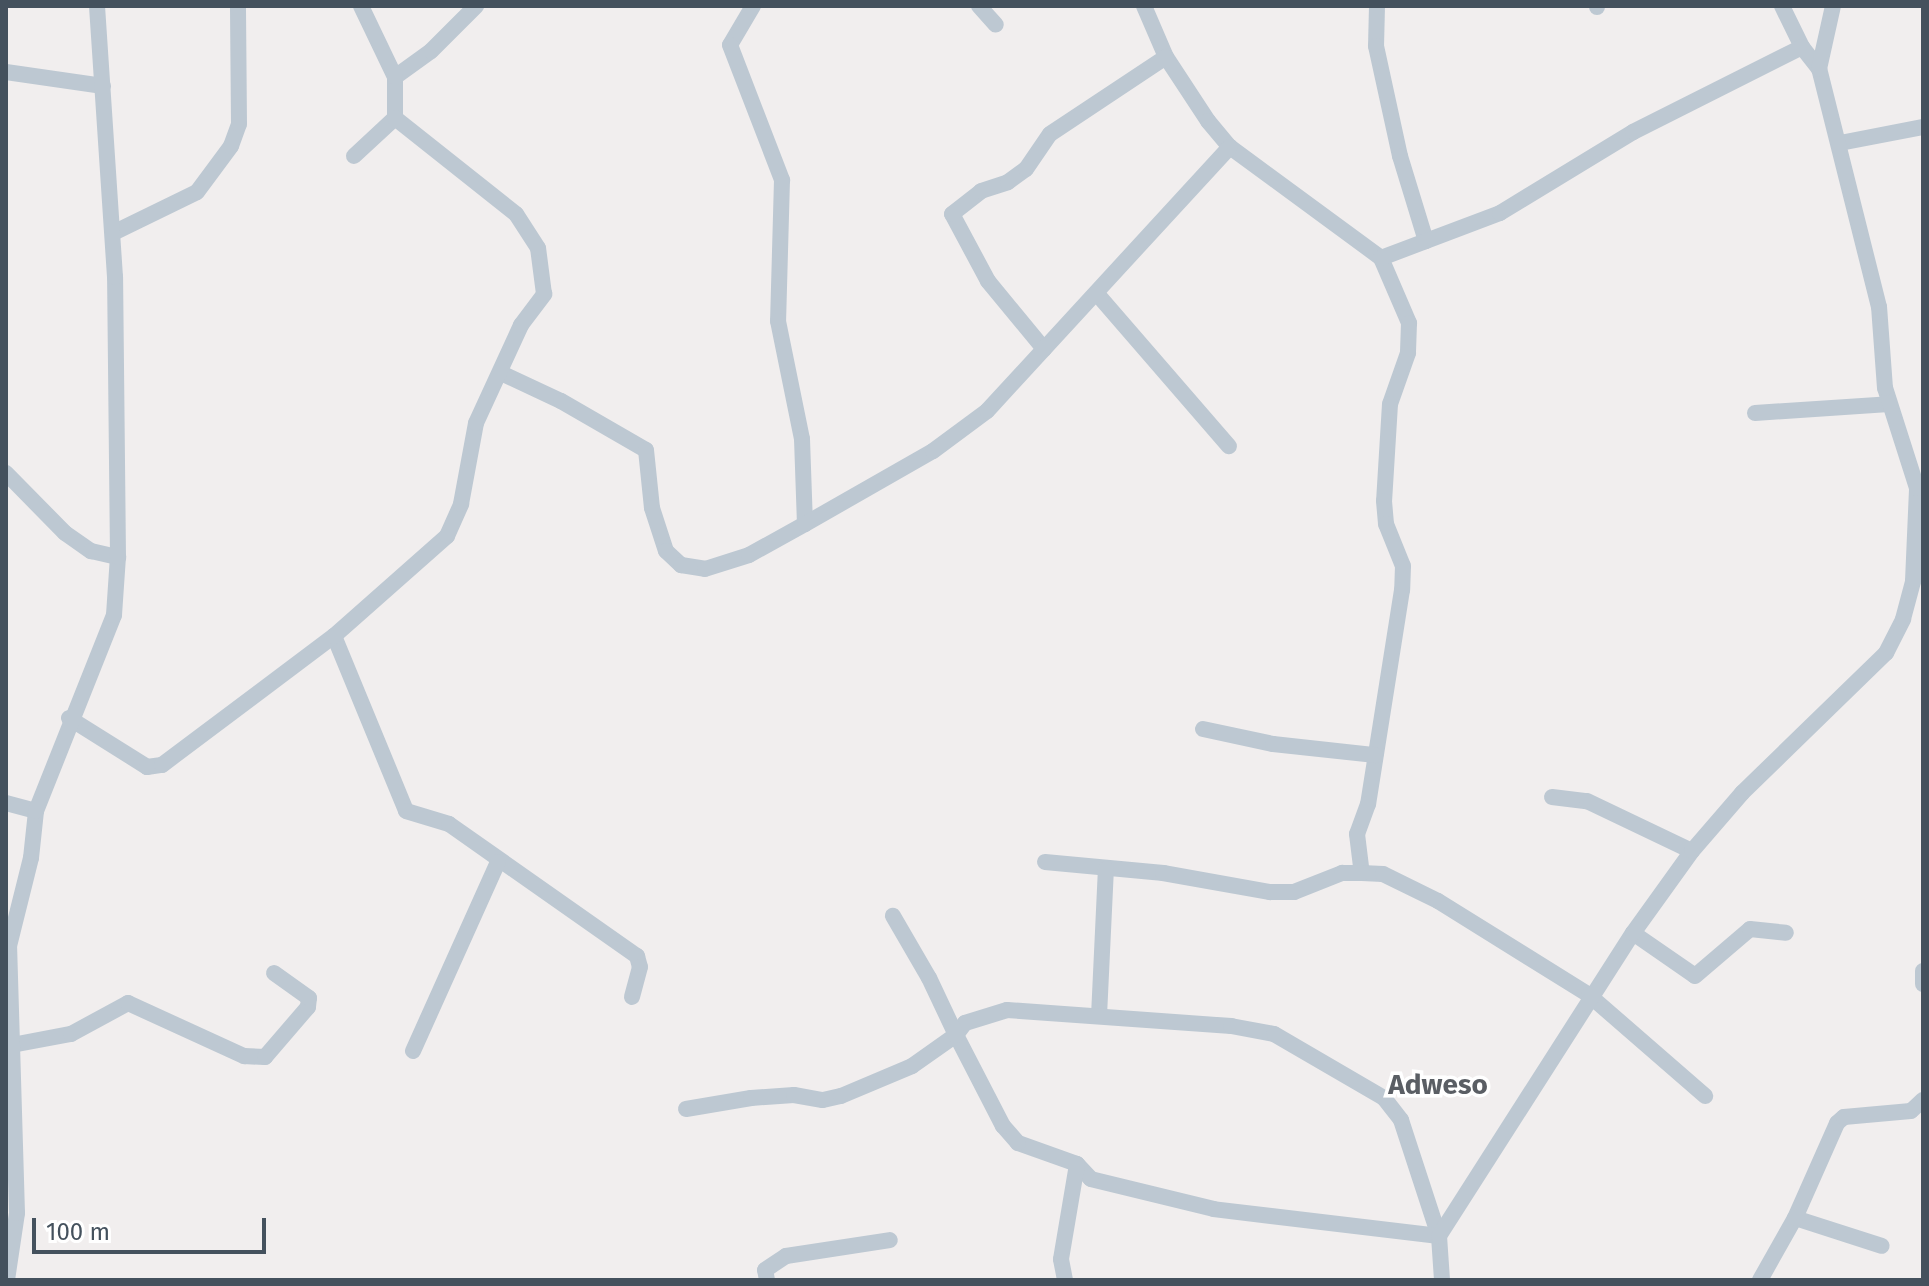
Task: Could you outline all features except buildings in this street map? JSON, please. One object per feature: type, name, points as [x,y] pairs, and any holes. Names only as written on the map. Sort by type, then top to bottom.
[{"type":"street","points":[[7,1280],[17,1213],[9,1089],[12,1045],[9,946],[31,858],[36,811],[69,718],[114,615],[118,557],[113,233],[97,6]]},
{"type":"street","points":[[113,233],[197,192],[231,146],[239,124],[238,6]]},
{"type":"street","points":[[354,156],[395,118],[395,77],[361,6]]},
{"type":"street","points":[[395,77],[476,6]]},
{"type":"street","points":[[753,6],[730,45],[782,180],[778,321],[802,439],[805,524]]},
{"type":"street","points":[[979,6],[996,25]]},
{"type":"street","points":[[1144,6],[1166,57],[1230,147],[1381,258],[1411,337],[1390,404],[1385,449],[1386,524],[1403,566],[1391,675],[1368,804],[1357,834],[1362,873]]},
{"type":"street","points":[[1377,6],[1376,46],[1400,156],[1426,241]]},
{"type":"street","points":[[1439,1236],[1589,995],[1692,851],[1742,793],[1886,653],[1913,581],[1916,446],[1889,404],[1879,307],[1819,69],[1802,47],[1782,6]]},
{"type":"street","points":[[1819,69],[1833,6]]},
{"type":"street","points":[[1381,258],[1500,213],[1633,132],[1802,47]]},
{"type":"street","points":[[1044,349],[988,281],[952,214],[981,191],[1008,182],[1026,169],[1050,134],[1166,57]]},
{"type":"street","points":[[6,72],[103,86]]},
{"type":"street","points":[[69,718],[147,767],[162,765],[334,636],[447,536],[461,504],[476,423],[521,325],[544,294],[538,248],[516,214],[395,118]]},
{"type":"street","points":[[1840,143],[1923,127]]},
{"type":"street","points":[[501,373],[561,401],[646,450],[652,508],[666,551],[681,565],[705,569],[749,555],[805,524],[933,451],[987,411],[1098,295],[1230,147]]},
{"type":"street","points":[[1098,295],[1229,446]]},
{"type":"street","points":[[1755,413],[1889,404]]},
{"type":"street","points":[[6,473],[65,533],[91,551],[118,557]]},
{"type":"street","points":[[334,636],[406,811],[449,824],[498,862],[637,956],[640,967],[632,997]]},
{"type":"street","points":[[1203,729],[1273,744],[1375,755]]},
{"type":"street","points":[[1552,797],[1587,801],[1692,851]]},
{"type":"street","points":[[6,803],[36,811]]},
{"type":"street","points":[[413,1051],[498,862]]},
{"type":"street","points":[[1045,862],[1270,892],[1294,892],[1342,873],[1383,874],[1438,901],[1589,995],[1705,1096]]},
{"type":"street","points":[[1099,1016],[1106,869]]},
{"type":"street","points":[[893,916],[1003,1126],[1018,1143],[1077,1164],[1091,1179],[1214,1209],[1439,1236]]},
{"type":"street","points":[[1633,933],[1695,976],[1750,929],[1786,933]]},
{"type":"street","points":[[1923,971],[1923,984]]},
{"type":"street","points":[[12,1045],[71,1034],[128,1003],[244,1056],[265,1057],[308,1007],[309,998],[274,973]]},
{"type":"street","points":[[686,1109],[751,1098],[794,1095],[823,1100],[841,1096],[912,1066],[956,1035],[965,1023],[1007,1010],[1274,1034],[1346,1073],[1384,1098],[1401,1120],[1439,1236],[1442,1280]]},
{"type":"street","points":[[1760,1280],[1795,1218],[1837,1123],[1853,1116],[1911,1111],[1923,1100]]},
{"type":"street","points":[[1065,1280],[1061,1259],[1077,1164]]},
{"type":"street","points":[[1795,1218],[1882,1246]]},
{"type":"street","points":[[767,1280],[765,1270],[786,1256],[890,1240]]},
{"type":"district","name":"Adweso","points":[[1438,1085]]}]
